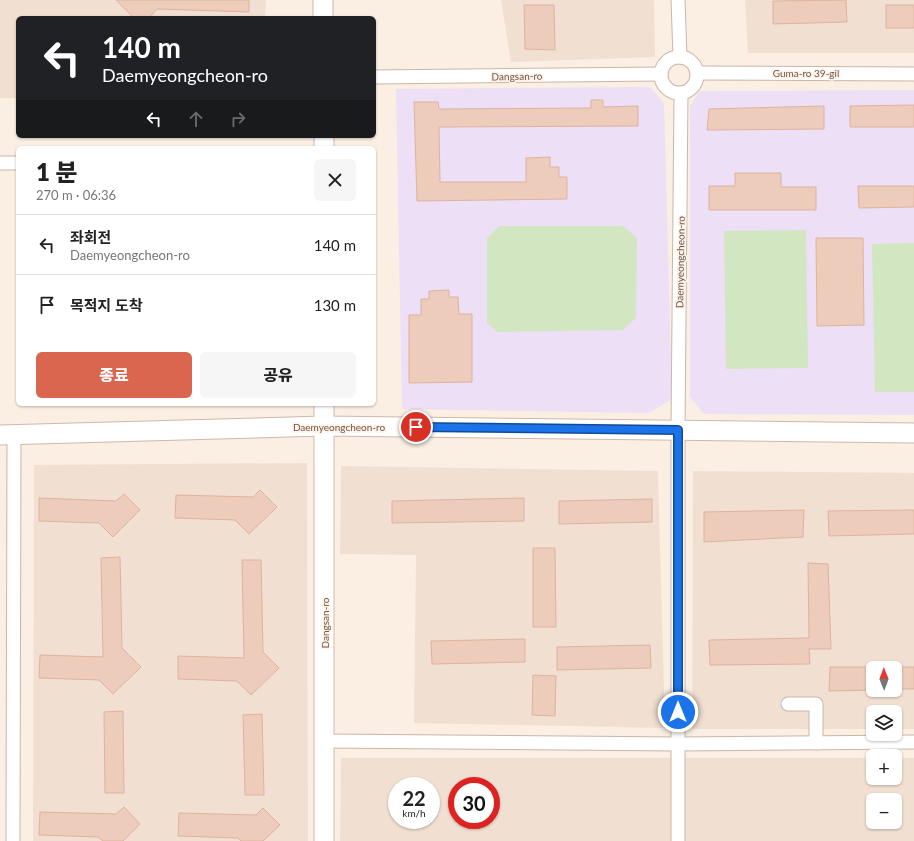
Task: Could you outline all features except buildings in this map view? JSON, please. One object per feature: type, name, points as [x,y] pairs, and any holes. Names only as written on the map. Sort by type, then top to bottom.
[{"type":"street","points":[[323,0],[323,16]]},
{"type":"street","points":[[678,0],[680,57]]},
{"type":"street","points":[[680,57],[693,62],[698,73],[695,85],[691,90],[681,93],[668,90],[664,85],[661,74],[665,63],[670,59],[680,57]]},
{"type":"street","name":"Guma-ro 39-gil","points":[[698,73],[914,74]]},
{"type":"street","name":"Dangsan-ro","points":[[376,77],[661,74]]},
{"type":"street","name":"Daemyeongcheon-ro","points":[[678,430],[681,93]]},
{"type":"street","points":[[0,163],[16,163]]},
{"type":"street","name":"Dangsan-ro","points":[[324,406],[324,841]]},
{"type":"street","name":"Daemyeongcheon-ro","points":[[7,435],[324,426],[914,433]]},
{"type":"street","points":[[678,430],[678,841]]},
{"type":"street","points":[[7,435],[13,841]]},
{"type":"street","points":[[788,704],[816,704],[816,743]]},
{"type":"street","points":[[325,741],[678,744],[914,742]]},
{"type":"shaded area","points":[[0,0],[266,0],[265,16],[16,16],[16,98],[0,98]]},
{"type":"shaded area","points":[[501,0],[654,0],[655,57],[511,62]]},
{"type":"shaded area","points":[[745,0],[914,0],[914,53],[748,53]]},
{"type":"shaded area","points":[[650,87],[664,103],[672,399],[649,413],[402,409],[396,89]]},
{"type":"shaded area","points":[[914,90],[914,415],[704,414],[690,397],[690,106],[700,91]]},
{"type":"shaded area","points":[[307,463],[308,841],[33,841],[34,465]]},
{"type":"shaded area","points":[[341,466],[658,471],[665,728],[414,723],[416,555],[340,554]]},
{"type":"shaded area","points":[[693,471],[914,473],[914,729],[902,729],[902,705],[866,705],[866,729],[692,729]]},
{"type":"shaded area","points":[[341,758],[866,758],[866,785],[902,785],[902,758],[914,758],[914,841],[340,841]]},
{"type":"green space","points":[[499,226],[623,226],[637,238],[636,318],[623,330],[498,332],[487,323],[487,238]]},
{"type":"green space","points":[[806,230],[808,368],[726,369],[724,231]]},
{"type":"green space","points":[[914,243],[914,392],[875,392],[872,244]]},
{"type":"route","points":[[416,427],[678,430],[678,712]]}]
